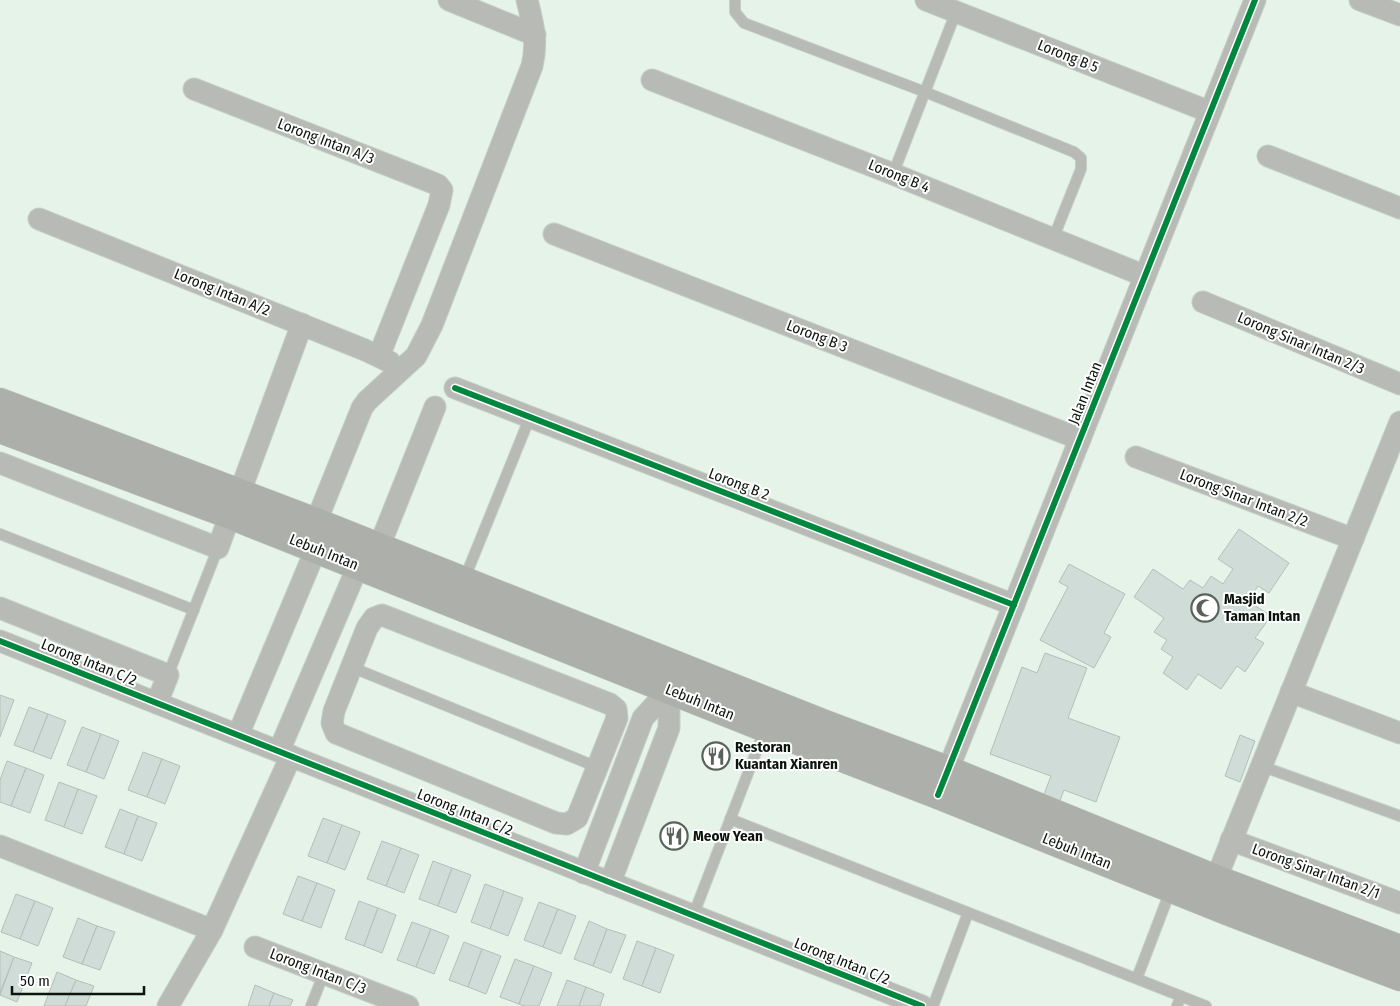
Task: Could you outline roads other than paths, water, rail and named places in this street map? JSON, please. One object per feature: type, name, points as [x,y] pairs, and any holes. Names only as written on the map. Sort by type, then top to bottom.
[{"type":"main road","name":"Lebuh Intan","points":[[0,402],[235,504],[316,549],[358,566],[674,678],[943,782],[1216,878],[1400,949]]},
{"type":"main road","name":"Lebuh Intan","points":[[0,430],[235,504],[316,522],[380,547],[464,581],[674,678],[766,728],[943,782],[1171,888],[1400,977]]},
{"type":"street","points":[[449,0],[535,35]]},
{"type":"street","points":[[316,522],[362,408],[416,356],[432,325],[532,66],[536,51],[528,0]]},
{"type":"street","name":"Lorong B 5","points":[[926,0],[1210,112]]},
{"type":"street","name":"Jalan Intan","points":[[943,782],[1255,0]]},
{"type":"street","points":[[1360,0],[1400,15]]},
{"type":"street","name":"Lorong B 4","points":[[652,80],[894,174],[1145,276]]},
{"type":"street","name":"Lorong Intan A/3","points":[[194,89],[431,182],[442,190],[439,205],[379,356]]},
{"type":"street","points":[[1268,156],[1400,208]]},
{"type":"street","name":"Lorong Intan A/2","points":[[39,219],[379,356],[402,370]]},
{"type":"street","name":"Lorong B 3","points":[[554,234],[1080,439]]},
{"type":"street","name":"Lorong Sinar Intan 2/3","points":[[1203,302],[1400,384]]},
{"type":"street","points":[[0,462],[218,548],[302,324]]},
{"type":"street","name":"Lorong B 2","points":[[455,388],[1014,605]]},
{"type":"street","points":[[380,547],[434,407]]},
{"type":"street","points":[[1216,878],[1400,422]]},
{"type":"street","name":"Lorong Sinar Intan 2/2","points":[[1136,457],[1353,539]]},
{"type":"street","points":[[238,735],[316,549]]},
{"type":"street","points":[[168,1006],[212,930],[285,754],[320,655],[358,566]]},
{"type":"street","points":[[0,608],[168,675],[157,703]]},
{"type":"street","points":[[382,615],[610,704],[616,708],[617,718],[597,767],[577,818],[567,824],[556,823],[336,733],[332,723],[334,711],[367,628],[374,618],[382,615]]},
{"type":"street","name":"Lorong Intan C/2","points":[[0,640],[922,1006]]},
{"type":"street","points":[[320,655],[351,667]]},
{"type":"street","points":[[584,873],[642,718],[674,678]]},
{"type":"street","points":[[610,883],[669,728],[674,678]]},
{"type":"street","points":[[1291,692],[1400,733]]},
{"type":"street","points":[[642,718],[669,728]]},
{"type":"street","points":[[597,767],[620,776]]},
{"type":"street","name":"Lorong Sinar Intan 2/1","points":[[1232,840],[1400,902]]},
{"type":"street","points":[[0,846],[212,930]]},
{"type":"street","name":"Lorong Intan C/3","points":[[255,947],[408,1006]]},
{"type":"lane","points":[[736,0],[735,12],[744,22],[1074,152],[1081,158],[1081,169],[1053,239]]},
{"type":"lane","points":[[894,174],[956,12]]},
{"type":"lane","points":[[464,581],[530,416]]},
{"type":"lane","points":[[0,534],[194,610]]},
{"type":"lane","points":[[168,675],[218,548]]},
{"type":"lane","points":[[351,667],[597,767]]},
{"type":"lane","points":[[693,916],[766,728]]},
{"type":"lane","points":[[1261,766],[1400,816]]},
{"type":"lane","points":[[730,819],[1137,978],[1179,1001],[1206,1006]]},
{"type":"lane","points":[[1137,978],[1171,888]]},
{"type":"lane","points":[[934,1006],[968,913]]},
{"type":"lane","points":[[311,1006],[324,973]]},
{"type":"place","name":"Masjid Taman Intan","points":[[1205,608]]},
{"type":"place","name":"Restoran Kuantan Xianren","points":[[716,756]]},
{"type":"place","name":"Meow Yean","points":[[674,836]]}]
